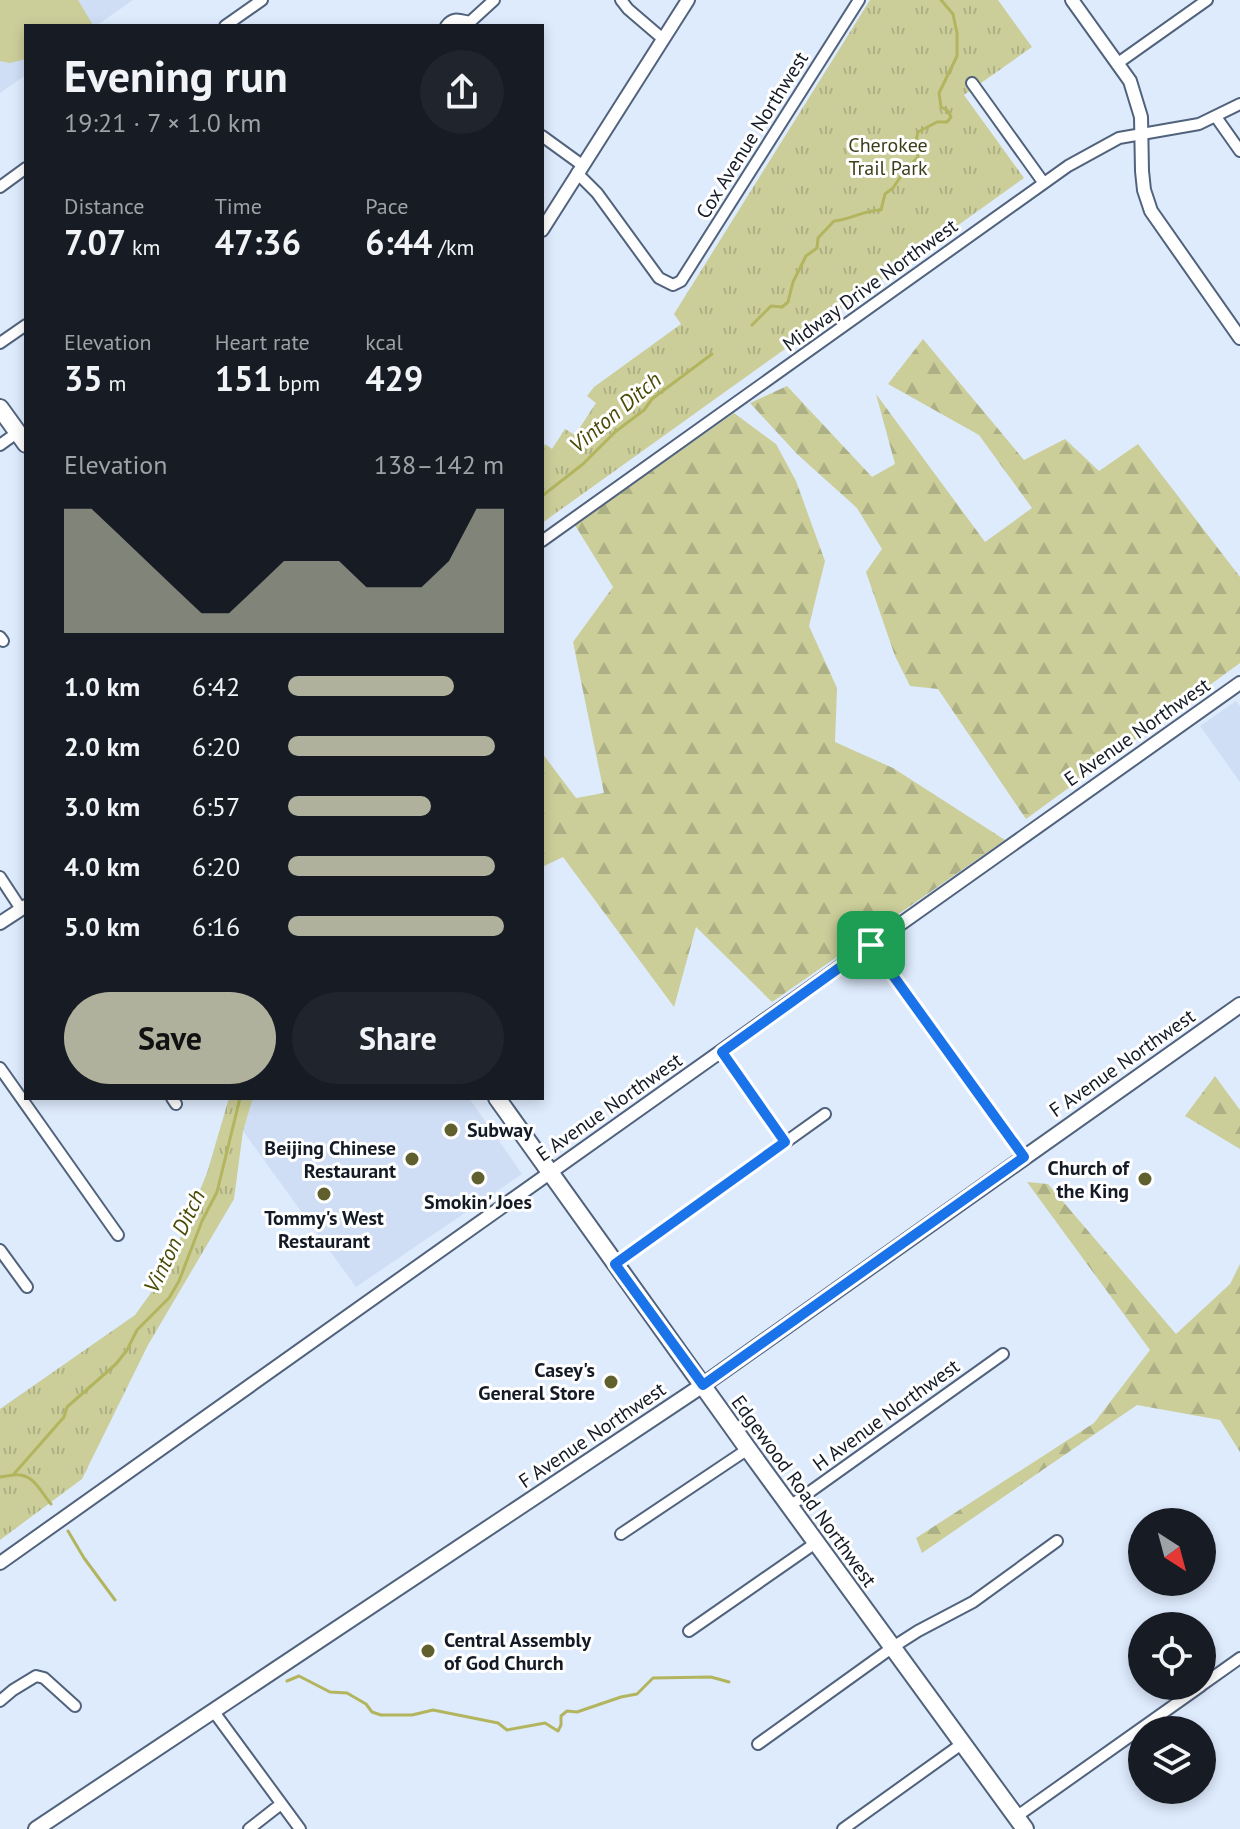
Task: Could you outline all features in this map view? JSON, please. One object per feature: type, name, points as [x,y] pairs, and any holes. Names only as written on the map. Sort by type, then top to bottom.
[{"type":"main road","points":[[0,408],[22,438]]},
{"type":"main road","name":"F Avenue Northwest","points":[[36,1829],[703,1385],[1240,1005]]},
{"type":"main road","name":"Edgewood Road Northwest","points":[[498,1100],[1020,1823]]},
{"type":"street","points":[[228,24],[262,0]]},
{"type":"street","points":[[448,24],[454,19],[470,24],[494,0]]},
{"type":"street","points":[[621,0],[663,39]]},
{"type":"street","points":[[544,227],[688,0]]},
{"type":"street","name":"Cox Avenue Northwest","points":[[580,169],[659,278],[673,285],[681,281],[859,0]]},
{"type":"street","points":[[1072,0],[1130,81],[1141,117],[1144,190],[1151,211],[1240,338]]},
{"type":"street","points":[[1118,63],[1205,1]]},
{"type":"street","points":[[972,83],[1043,182]]},
{"type":"street","name":"Midway Drive Northwest","points":[[544,540],[1043,182],[1097,148],[1119,138],[1183,129],[1240,104]]},
{"type":"street","points":[[1216,117],[1240,151]]},
{"type":"street","points":[[544,138],[580,169]]},
{"type":"street","points":[[0,187],[24,169]]},
{"type":"street","points":[[0,343],[24,326]]},
{"type":"street","points":[[0,445],[22,438]]},
{"type":"street","name":"E Avenue Northwest","points":[[0,1563],[1240,683]]},
{"type":"street","points":[[0,877],[24,907],[0,923]]},
{"type":"street","points":[[871,945],[1024,1157]]},
{"type":"street","points":[[722,1052],[785,1142]]},
{"type":"street","points":[[0,1068],[118,1235]]},
{"type":"street","points":[[615,1264],[825,1114]]},
{"type":"street","points":[[0,1250],[27,1287]]},
{"type":"street","name":"H Avenue Northwest","points":[[790,1506],[1003,1354]]},
{"type":"street","points":[[621,1534],[748,1449]]},
{"type":"street","points":[[758,1744],[893,1647],[973,1602],[1057,1541]]},
{"type":"street","points":[[689,1631],[817,1542]]},
{"type":"street","points":[[1216,1675],[1240,1658]]},
{"type":"street","points":[[0,1701],[36,1676],[44,1678],[75,1706]]},
{"type":"street","points":[[1020,1823],[1183,1700]]},
{"type":"street","points":[[214,1712],[300,1829]]},
{"type":"street","points":[[843,1829],[858,1825],[963,1743]]},
{"type":"street","points":[[249,1829],[281,1804]]},
{"type":"shaded area","points":[[0,0],[133,0],[99,24],[24,24],[24,76],[0,93]]},
{"type":"shaded area","points":[[1236,701],[1240,706],[1240,782],[1200,726]]},
{"type":"shaded area","points":[[252,1100],[470,1100],[522,1174],[356,1287],[243,1131]]},
{"type":"green space","points":[[0,0],[78,0],[92,24],[24,24],[24,60],[10,63],[0,61]]},
{"type":"green space","name":"Cherokee Trail Park","points":[[870,0],[998,0],[1032,47],[964,95],[1024,178],[544,522],[544,445],[552,449],[565,429],[575,435],[596,403],[587,396],[594,387],[681,324],[674,314]]},
{"type":"green space","points":[[923,339],[1024,460],[1065,439],[1099,471],[1138,444],[1240,577],[1240,663],[1026,819],[938,689],[910,686],[895,656],[866,572],[882,549],[857,508],[797,454],[750,403],[787,386],[872,477],[895,464],[876,394],[985,542],[1032,508],[979,435],[888,384]]},
{"type":"green space","points":[[734,413],[776,444],[796,481],[825,561],[809,626],[837,688],[835,742],[893,768],[1005,840],[772,1002],[696,927],[674,1007],[563,857],[544,866],[544,756],[576,798],[604,793],[573,642],[613,587],[575,525]]},
{"type":"green space","points":[[1215,1076],[1240,1110],[1240,1149],[1185,1116]]},
{"type":"green space","points":[[228,1100],[252,1100],[243,1131],[234,1199],[148,1345],[82,1479],[0,1540],[0,1409],[135,1315],[166,1272],[207,1173]]},
{"type":"green space","points":[[1027,1182],[1048,1184],[1176,1334],[1230,1284],[1240,1264],[1240,1452],[1220,1420],[1137,1405],[922,1553],[916,1538],[1094,1423],[1150,1350]]},
{"type":"waterway","name":"Vinton Ditch","points":[[752,325],[771,306],[782,307],[788,302],[793,282],[806,256],[817,248],[818,238],[834,221],[881,210],[885,194],[918,157],[915,145],[918,132],[937,122],[947,122],[951,117],[941,107],[939,93],[957,56],[957,33],[953,14],[941,0]]},
{"type":"waterway","name":"Vinton Ditch","points":[[544,494],[583,464],[615,432],[644,410],[652,399],[712,354]]},
{"type":"waterway","name":"Vinton Ditch","points":[[0,1477],[13,1475],[64,1417],[67,1407],[116,1364],[137,1330],[169,1298],[217,1192],[240,1100]]},
{"type":"waterway","points":[[13,1475],[31,1480],[51,1504]]},
{"type":"waterway","points":[[68,1531],[115,1600]]},
{"type":"waterway","points":[[287,1681],[299,1676],[330,1692],[347,1693],[381,1715],[412,1715],[433,1710],[498,1723],[507,1730],[545,1723],[558,1731],[561,1716],[567,1711],[577,1712],[637,1694],[653,1678],[711,1677],[729,1682]]},
{"type":"place","name":"Subway","points":[[451,1130]]},
{"type":"place","name":"Beijing Chinese Restaurant","points":[[412,1159]]},
{"type":"place","name":"Smokin' Joes","points":[[478,1178]]},
{"type":"place","name":"Church of the King","points":[[1145,1179]]},
{"type":"place","name":"Tommy's West Restaurant","points":[[324,1194]]},
{"type":"place","name":"Casey's General Store","points":[[611,1382]]},
{"type":"place","name":"Central Assembly of God Church","points":[[428,1651]]},
{"type":"route","points":[[871,945],[1024,1157],[703,1385],[615,1264],[785,1142],[722,1052],[871,945]]}]
